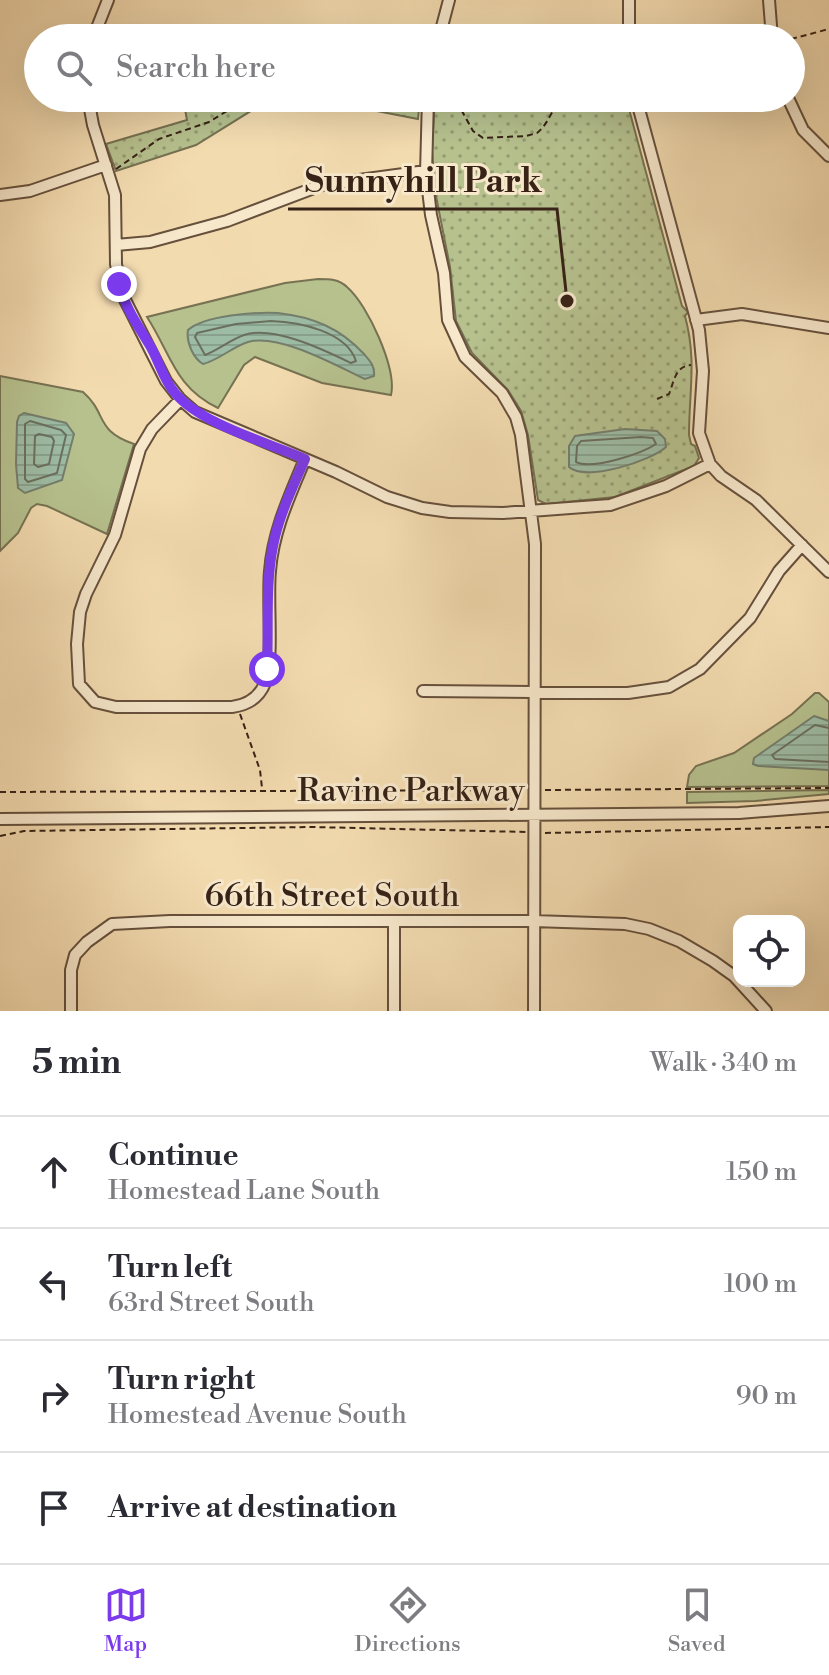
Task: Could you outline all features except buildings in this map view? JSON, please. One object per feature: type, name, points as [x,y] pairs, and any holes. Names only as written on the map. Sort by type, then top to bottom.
[{"type":"street","points":[[99,24],[108,0]]},
{"type":"street","points":[[443,24],[449,0]]},
{"type":"street","points":[[629,0],[629,24]]},
{"type":"street","points":[[769,0],[771,24]]},
{"type":"street","points":[[91,112],[116,199],[118,279],[125,304],[151,347],[164,378],[180,400],[206,417],[387,497],[422,508],[460,513],[531,511],[626,501],[674,483],[710,464]]},
{"type":"street","points":[[428,112],[426,171],[431,215],[444,273],[449,323],[465,357],[504,396],[516,417],[531,511],[537,565],[534,1011]]},
{"type":"street","points":[[640,112],[696,320],[703,371],[699,433],[710,464],[721,476],[756,500],[829,572]]},
{"type":"street","points":[[795,112],[803,130],[829,156]]},
{"type":"street","points":[[0,195],[34,190],[106,165]]},
{"type":"street","points":[[116,245],[150,242],[189,233],[253,213],[319,186],[426,171]]},
{"type":"street","points":[[696,320],[742,314],[829,328]]},
{"type":"street","points":[[180,400],[152,429],[140,449],[115,535],[84,599],[77,630],[77,678],[88,696],[108,707],[238,706],[254,699],[266,679],[273,545],[305,459]]},
{"type":"street","points":[[423,691],[646,692],[682,682],[705,665],[750,618],[779,571],[802,545]]},
{"type":"street","name":"Ravine Parkway","points":[[0,819],[739,813],[827,809]]},
{"type":"street","name":"66th Street South","points":[[71,1011],[71,970],[75,955],[102,929],[112,924],[533,921],[606,922],[649,929],[679,941],[713,961],[734,976],[766,1011]]},
{"type":"street","points":[[394,922],[394,1011]]},
{"type":"path","points":[[805,35],[829,29]]},
{"type":"path","points":[[118,167],[159,139],[209,122],[225,112]]},
{"type":"path","points":[[464,112],[473,131],[487,139],[537,133],[544,128],[552,112]]},
{"type":"path","points":[[484,146],[487,139]]},
{"type":"path","points":[[657,399],[669,394],[681,367],[692,365]]},
{"type":"path","points":[[238,706],[260,770],[262,790]]},
{"type":"path","points":[[545,790],[829,788]]},
{"type":"path","points":[[0,792],[525,790]]},
{"type":"path","points":[[0,836],[24,831],[299,827],[534,833],[829,827]]},
{"type":"shaded area","points":[[186,112],[249,112],[196,145],[116,171],[106,144],[187,120]]},
{"type":"shaded area","points":[[382,112],[419,112],[418,119]]},
{"type":"shaded area","points":[[434,112],[630,112],[682,306],[688,312],[685,316],[692,362],[689,435],[699,458],[694,466],[615,497],[546,504],[538,500],[521,411],[508,390],[472,353],[456,321],[450,267],[435,191],[432,150]]},
{"type":"shaded area","points":[[318,279],[344,284],[364,308],[390,370],[391,395],[322,383],[255,357],[244,365],[218,408],[192,391],[183,380],[147,317],[285,283]]},
{"type":"shaded area","points":[[0,376],[83,392],[107,427],[121,439],[134,444],[107,534],[37,504],[31,508],[18,533],[0,551]]},
{"type":"shaded area","points":[[815,693],[829,702],[829,786],[687,787],[689,775],[696,766],[734,753],[792,714]]},
{"type":"shaded area","points":[[829,790],[829,794],[755,801],[687,803],[687,792]]},
{"type":"water","points":[[278,313],[303,317],[345,337],[373,366],[374,376],[365,379],[308,352],[275,342],[248,342],[203,364],[191,349],[188,330],[196,325],[231,316]]},
{"type":"water","points":[[24,413],[66,423],[74,434],[62,480],[25,493],[18,488],[16,464],[17,422]]},
{"type":"water","points":[[625,429],[657,431],[665,439],[666,447],[647,458],[618,468],[589,472],[569,467],[569,446],[575,436]]},
{"type":"water","points":[[814,716],[829,721],[829,770],[753,764],[754,758]]},
{"type":"place","name":"Sunnyhill Park","points":[[567,301]]},
{"type":"route","points":[[119,284],[125,304],[151,347],[164,378],[180,400],[206,417],[305,459],[273,545],[267,669]]}]
